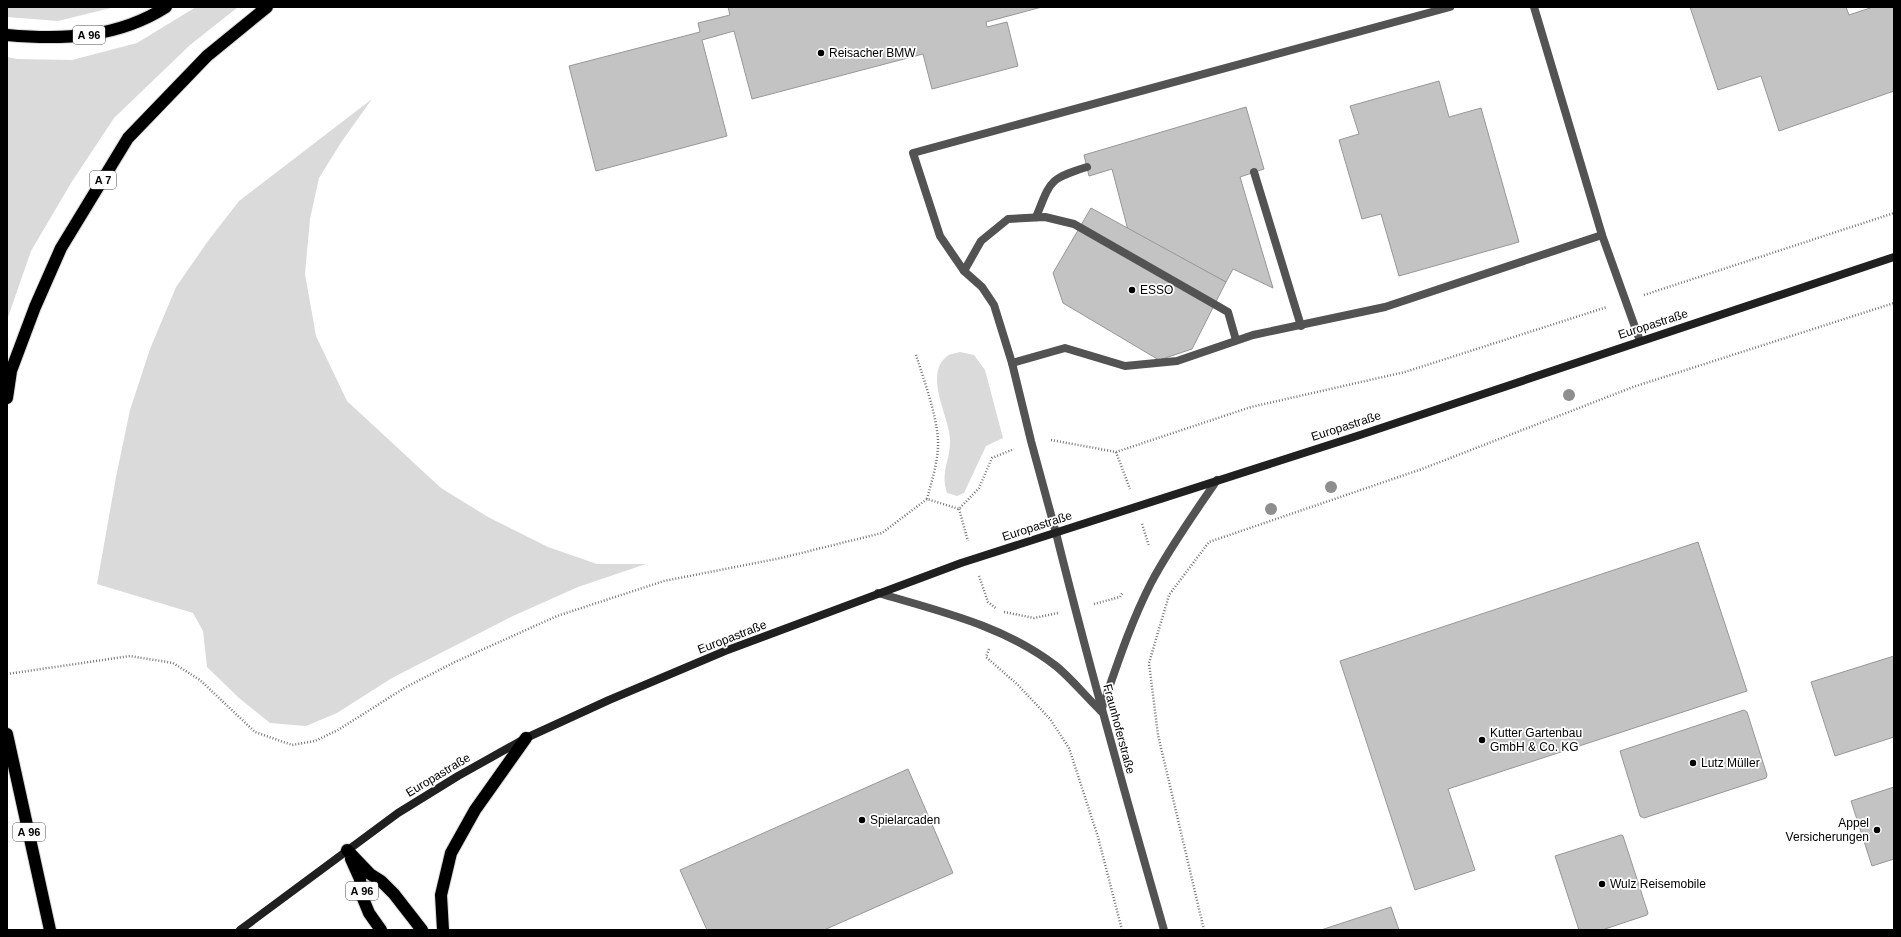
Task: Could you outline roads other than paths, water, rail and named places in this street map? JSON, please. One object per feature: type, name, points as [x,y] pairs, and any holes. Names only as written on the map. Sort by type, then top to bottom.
[{"type":"highway","name":"A 96","points":[[7,35],[45,39],[95,35],[124,28],[166,7]]},
{"type":"highway","name":"A 7","points":[[7,398],[11,371],[35,306],[61,248],[128,138],[207,56],[267,7]]},
{"type":"highway","name":"A 96","points":[[7,734],[50,930]]},
{"type":"highway","points":[[443,930],[441,896],[451,853],[475,810],[526,738]]},
{"type":"highway","name":"A 96","points":[[347,850],[360,879],[362,896],[369,913],[381,930]]},
{"type":"highway","points":[[347,850],[370,874],[381,881],[394,894],[422,930]]},
{"type":"main road","name":"Europastraße","points":[[240,930],[398,813],[458,776],[526,738],[609,700],[725,651],[878,593],[974,559],[1360,435],[1894,257]]},
{"type":"street","name":"Fraunhoferstraße","points":[[1164,930],[1101,711],[1078,626],[1056,533],[1012,363],[994,305],[982,287],[964,271],[940,236],[912,153],[1450,7]]},
{"type":"street","points":[[1534,7],[1602,235],[1640,341]]},
{"type":"street","points":[[1036,217],[1049,185],[1061,175],[1087,167]]},
{"type":"street","points":[[1254,172],[1301,326]]},
{"type":"street","points":[[964,271],[981,241],[1008,220],[1045,217],[1074,224],[1228,312],[1236,340]]},
{"type":"street","points":[[1012,363],[1065,348],[1125,366],[1177,362],[1253,335],[1385,307],[1602,235]]},
{"type":"street","points":[[878,593],[951,614],[996,631],[1022,644],[1056,666],[1101,711],[1124,646],[1152,583],[1182,531],[1217,480]]},
{"type":"place","name":"Reisacher BMW","points":[[821,53]]},
{"type":"place","name":"ESSO","points":[[1132,290]]},
{"type":"place","name":"Kutter Gartenbau GmbH & Co. KG","points":[[1482,740]]},
{"type":"place","name":"Lutz Müller","points":[[1693,763]]},
{"type":"place","name":"Spielarcaden","points":[[862,820]]},
{"type":"place","name":"Appel Versicherungen","points":[[1877,830]]},
{"type":"place","name":"Wulz Reisemobile","points":[[1602,884]]}]
